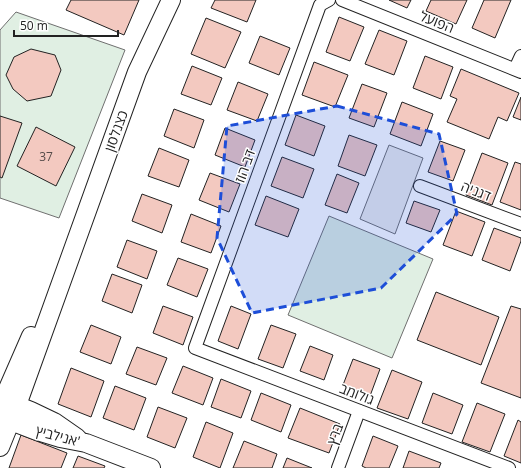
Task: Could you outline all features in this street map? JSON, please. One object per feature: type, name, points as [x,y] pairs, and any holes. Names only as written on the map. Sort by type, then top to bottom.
[{"type":"street","name":"כצנלסון","points":[[0,447],[5,408],[68,264],[137,72],[171,0]]},
{"type":"street","name":"דב הוז","points":[[195,348],[320,5],[329,0]]},
{"type":"street","name":"הפועל","points":[[342,0],[518,71]]},
{"type":"street","points":[[518,71],[521,56]]},
{"type":"street","name":"דגניה","points":[[420,186],[521,224]]},
{"type":"street","name":"גולומב","points":[[195,348],[509,468]]},
{"type":"street","name":"אנילביץ'","points":[[5,408],[60,438],[86,444],[151,468]]},
{"type":"street","name":"ברץ","points":[[338,468],[359,411]]},
{"type":"highlighted area","points":[[337,106],[439,134],[457,214],[381,288],[252,313],[217,238],[227,126]]},
{"type":"green space","points":[[16,12],[125,50],[59,218],[0,198],[0,30]]},
{"type":"green space","points":[[329,216],[433,259],[392,358],[288,315]]},
{"type":"shaded area","points":[[389,145],[423,158],[395,234],[360,219]]},
{"type":"building","points":[[71,0],[139,0],[124,35],[66,10]]},
{"type":"building","points":[[215,0],[256,0],[247,22],[211,8]]},
{"type":"building","points":[[389,0],[411,0],[407,8]]},
{"type":"building","points":[[431,0],[467,0],[456,24],[426,11]]},
{"type":"building","points":[[484,0],[511,0],[495,38],[472,28]]},
{"type":"building","points":[[339,17],[364,27],[350,61],[326,52]]},
{"type":"building","points":[[206,18],[241,32],[225,68],[191,54]]},
{"type":"building","points":[[379,30],[407,41],[394,75],[365,64]]},
{"type":"building","points":[[260,36],[290,48],[279,75],[249,63]]},
{"type":"building","points":[[31,49],[55,55],[61,70],[51,96],[27,101],[13,89],[6,75],[14,57]]},
{"type":"building","points":[[425,56],[453,67],[441,99],[413,88]]},
{"type":"building","points":[[314,62],[348,75],[335,107],[302,95]]},
{"type":"building","points":[[192,66],[222,78],[211,105],[181,94]]},
{"type":"building","points":[[461,69],[519,93],[507,121],[498,117],[489,139],[447,122],[457,99],[450,96]]},
{"type":"building","points":[[238,82],[268,94],[257,121],[227,110]]},
{"type":"building","points":[[362,84],[387,93],[374,127],[349,118]]},
{"type":"building","points":[[521,97],[521,120],[513,117]]},
{"type":"building","points":[[402,102],[433,114],[421,146],[390,134]]},
{"type":"building","points":[[174,109],[204,120],[194,148],[164,136]]},
{"type":"building","points":[[296,115],[325,126],[314,156],[285,145]]},
{"type":"building","points":[[0,116],[22,123],[2,178],[0,177]]},
{"type":"building","points":[[36,127],[75,147],[56,186],[17,166]]},
{"type":"building","points":[[225,128],[255,140],[245,167],[215,155]]},
{"type":"building","points":[[349,135],[377,145],[365,176],[338,166]]},
{"type":"building","points":[[440,141],[465,150],[453,181],[428,172]]},
{"type":"building","points":[[159,148],[189,160],[179,187],[148,176]]},
{"type":"building","points":[[482,153],[508,163],[492,205],[466,195]]},
{"type":"building","points":[[282,157],[314,169],[303,198],[271,186]]},
{"type":"building","points":[[515,162],[521,164],[521,210],[500,202]]},
{"type":"building","points":[[210,173],[240,184],[229,212],[199,200]]},
{"type":"building","points":[[337,174],[359,183],[347,213],[325,205]]},
{"type":"building","points":[[142,194],[172,205],[162,233],[132,221]]},
{"type":"building","points":[[266,196],[299,209],[288,237],[255,225]]},
{"type":"building","points":[[414,201],[440,210],[431,232],[406,223]]},
{"type":"building","points":[[456,211],[485,222],[472,256],[443,245]]},
{"type":"building","points":[[191,214],[221,226],[211,253],[181,242]]},
{"type":"building","points":[[494,228],[521,238],[510,271],[482,260]]},
{"type":"building","points":[[127,240],[157,251],[147,279],[117,267]]},
{"type":"building","points":[[178,258],[208,269],[197,297],[167,285]]},
{"type":"building","points":[[112,274],[142,285],[132,313],[102,301]]},
{"type":"building","points":[[436,292],[499,317],[481,365],[417,340]]},
{"type":"building","points":[[163,306],[193,317],[183,345],[153,333]]},
{"type":"building","points":[[231,306],[251,314],[238,349],[218,341]]},
{"type":"building","points":[[511,306],[521,309],[521,398],[481,383]]},
{"type":"building","points":[[91,325],[121,337],[111,364],[80,352]]},
{"type":"building","points":[[271,325],[296,334],[283,368],[258,359]]},
{"type":"building","points":[[310,346],[333,355],[324,380],[300,371]]},
{"type":"building","points":[[137,347],[167,358],[156,385],[126,374]]},
{"type":"building","points":[[353,359],[380,369],[370,396],[343,385]]},
{"type":"building","points":[[183,366],[213,378],[203,405],[172,393]]},
{"type":"building","points":[[71,368],[104,381],[91,417],[58,404]]},
{"type":"building","points":[[392,370],[422,382],[408,419],[377,408]]},
{"type":"building","points":[[221,379],[251,391],[241,418],[211,407]]},
{"type":"building","points":[[115,386],[146,398],[134,430],[103,418]]},
{"type":"building","points":[[261,393],[291,405],[281,432],[251,420]]},
{"type":"building","points":[[433,393],[463,405],[452,434],[422,423]]},
{"type":"building","points":[[477,403],[505,414],[490,452],[462,442]]},
{"type":"building","points":[[158,407],[187,418],[175,448],[147,437]]},
{"type":"building","points":[[300,408],[340,424],[329,453],[288,438]]},
{"type":"building","points":[[518,420],[521,422],[521,463],[504,456]]},
{"type":"building","points":[[206,422],[233,433],[220,468],[193,457]]},
{"type":"building","points":[[21,435],[67,453],[61,468],[9,468]]},
{"type":"building","points":[[373,436],[398,446],[389,468],[366,468],[362,466]]},
{"type":"building","points":[[244,441],[277,454],[272,468],[233,468]]},
{"type":"building","points":[[409,451],[441,463],[439,468],[403,468]]},
{"type":"building","points":[[78,456],[105,466],[104,468],[73,468]]},
{"type":"building","points":[[287,458],[312,468],[283,468]]}]
